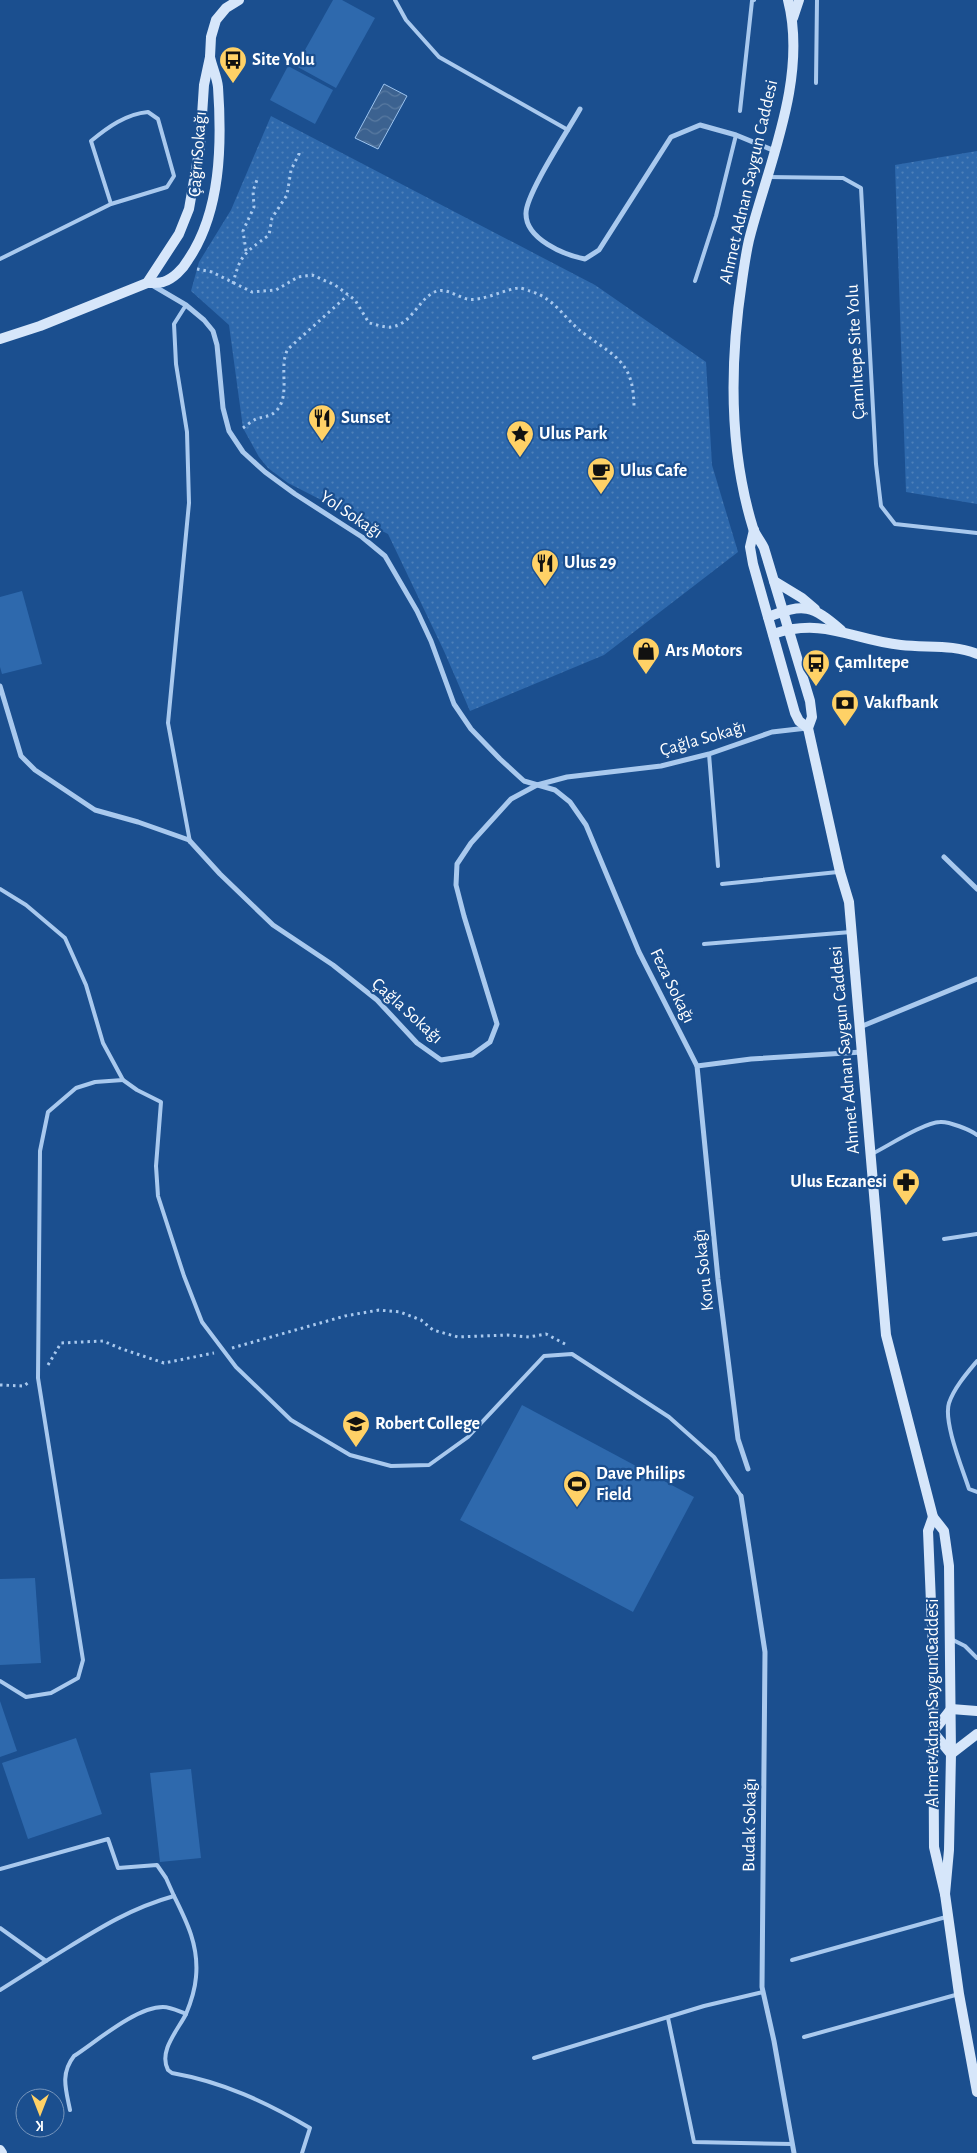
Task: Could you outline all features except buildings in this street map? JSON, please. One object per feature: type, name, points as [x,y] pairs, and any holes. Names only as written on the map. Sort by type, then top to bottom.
[{"type":"main road","name":"Çağrı Sokağı","points":[[147,283],[179,234],[189,208],[200,146],[204,85],[210,57],[211,37],[216,20],[226,8],[239,0]]},
{"type":"main road","name":"Ahmet Adnan Saygun Caddesi","points":[[788,0],[793,18],[790,78],[785,115],[748,242],[737,315],[733,392],[736,434],[754,530],[764,548],[810,701],[812,717],[808,728],[840,872],[849,902],[886,1335],[933,1517],[944,1531],[949,1566],[951,1709],[949,1850],[945,1894]]},
{"type":"main road","name":"Ahmet Adnan Saygun Caddesi","points":[[793,18],[800,0]]},
{"type":"main road","name":"Çağrı Sokağı","points":[[0,339],[40,326],[147,283],[162,282],[184,267],[199,244],[205,228],[216,182],[219,130],[218,84],[210,57]]},
{"type":"main road","name":"Ahmet Adnan Saygun Caddesi","points":[[754,530],[750,547],[753,564],[795,713],[808,728]]},
{"type":"main road","points":[[774,581],[802,598],[841,631]]},
{"type":"main road","points":[[768,616],[793,608],[815,610]]},
{"type":"main road","points":[[773,634],[802,627],[841,631],[885,642],[954,647],[977,654]]},
{"type":"main road","name":"Ahmet Adnan Saygun Caddesi","points":[[933,1517],[928,1531],[934,1847],[945,1894],[959,1994],[977,2092]]},
{"type":"main road","points":[[977,1711],[951,1709],[933,1732],[951,1754],[977,1734]]},
{"type":"street","points":[[580,108],[530,196],[526,213],[529,228],[536,236],[568,256],[585,259],[599,250],[671,137],[700,124],[736,134],[775,151]]},
{"type":"street","name":"Yol Sokağı","points":[[147,283],[167,292],[204,320],[213,331],[217,345],[223,408],[229,431],[243,452],[265,472],[295,494],[355,532],[385,556],[417,611],[431,641],[454,704],[471,729],[500,759],[524,781],[537,785]]},
{"type":"street","name":"Çağla Sokağı","points":[[0,686],[21,756],[35,770],[95,810],[138,822],[190,842],[273,925],[333,966],[377,1000],[417,1043],[441,1060],[472,1055],[490,1042],[497,1024],[456,885],[457,864],[471,843],[510,799],[537,785],[567,778],[661,766],[709,754],[772,732],[808,728]]},
{"type":"street","name":"Feza Sokağı","points":[[537,785],[555,790],[570,802],[586,825],[640,952],[696,1066]]},
{"type":"street","points":[[944,857],[977,889]]},
{"type":"street","points":[[860,1027],[977,979]]},
{"type":"street","points":[[696,1066],[751,1059],[862,1052]]},
{"type":"street","name":"Koru Sokağı","points":[[696,1066],[718,1279],[738,1439],[748,1469]]},
{"type":"street","name":"Budak Sokağı","points":[[741,1496],[765,1652],[763,1992],[774,2040],[794,2153]]},
{"type":"lane","points":[[395,0],[406,20],[439,57],[568,130]]},
{"type":"lane","points":[[740,111],[752,1],[754,0]]},
{"type":"lane","points":[[816,83],[817,0]]},
{"type":"lane","points":[[0,259],[112,204],[167,187],[174,176],[158,119],[148,112],[137,113],[110,126],[91,141],[112,204]]},
{"type":"lane","points":[[695,281],[716,216],[736,134]]},
{"type":"lane","name":"Çamlıtepe Site Yolu","points":[[767,177],[843,178],[861,188],[876,464],[881,506],[895,524],[977,533]]},
{"type":"lane","points":[[186,306],[174,324],[176,364],[187,432],[189,503],[168,723],[190,842]]},
{"type":"lane","points":[[709,754],[718,866]]},
{"type":"lane","points":[[722,884],[840,872]]},
{"type":"lane","points":[[0,888],[26,905],[65,938],[86,985],[103,1043],[122,1080],[136,1090],[161,1102],[156,1166],[158,1196],[184,1276],[202,1322],[236,1367],[291,1420],[350,1454],[391,1466],[429,1465],[468,1437],[544,1356],[572,1354],[669,1417],[714,1457],[741,1496]]},
{"type":"lane","points":[[704,944],[851,932]]},
{"type":"lane","points":[[0,1681],[26,1697],[51,1693],[78,1678],[83,1660],[38,1374],[40,1151],[48,1112],[76,1088],[96,1082],[122,1080]]},
{"type":"lane","points":[[870,1155],[912,1132],[940,1122],[972,1131],[977,1135]]},
{"type":"lane","points":[[944,1239],[977,1234]]},
{"type":"lane","points":[[977,1361],[963,1378],[949,1403],[948,1420],[969,1490],[977,1492]]},
{"type":"lane","points":[[950,1639],[965,1646],[977,1658]]},
{"type":"lane","points":[[0,1869],[108,1839],[118,1868],[157,1865],[166,1878],[191,1930],[196,1954],[195,1984],[186,2014],[170,2040],[165,2059],[168,2070],[172,2073],[232,2088],[274,2106],[310,2128],[302,2153]]},
{"type":"lane","points":[[0,1990],[128,1912],[146,1904],[174,1896]]},
{"type":"lane","points":[[792,1960],[948,1916]]},
{"type":"lane","points":[[0,1928],[46,1962]]},
{"type":"lane","points":[[534,2058],[704,2006],[763,1992]]},
{"type":"lane","points":[[804,2037],[959,1994]]},
{"type":"lane","points":[[70,2110],[64,2077],[69,2063],[74,2056],[139,2012],[169,2008],[186,2014]]},
{"type":"lane","points":[[668,2018],[694,2142],[792,2144]]},
{"type":"path","points":[[233,284],[238,264],[246,251],[269,235],[272,218],[287,196],[291,170],[299,154],[299,149]]},
{"type":"path","points":[[246,251],[243,231],[254,207],[253,191],[258,177]]},
{"type":"path","points":[[184,267],[212,272],[252,292],[276,290],[298,276],[312,275],[335,285],[356,300],[369,323],[391,327],[410,318],[420,304],[433,292],[449,290],[468,299],[499,295],[520,288],[539,294],[555,304],[584,334],[614,353],[628,371],[634,392],[634,409]]},
{"type":"path","points":[[243,428],[255,420],[270,417],[279,408],[283,395],[284,355],[288,349],[348,295]]},
{"type":"path","points":[[0,1385],[24,1386],[48,1366],[61,1343],[104,1341],[164,1363],[223,1350],[345,1316],[379,1310],[400,1312],[421,1320],[433,1330],[458,1337],[507,1335],[529,1337],[546,1334],[569,1346]]},
{"type":"shaded area","points":[[333,0],[342,0],[375,18],[336,88],[296,66]]},
{"type":"shaded area","points":[[288,66],[333,90],[315,124],[270,100]]},
{"type":"shaded area","points":[[271,116],[595,285],[706,362],[712,465],[738,552],[604,655],[470,711],[444,651],[388,534],[288,483],[268,468],[259,457],[243,428],[229,325],[191,291],[199,262],[231,210]]},
{"type":"shaded area","points":[[977,151],[977,504],[906,492],[895,165]]},
{"type":"shaded area","points":[[22,591],[42,664],[2,674],[0,667],[0,597]]},
{"type":"shaded area","name":"Dave Philips Field","points":[[522,1405],[694,1497],[633,1612],[460,1520]]},
{"type":"shaded area","points":[[35,1578],[41,1663],[0,1665],[0,1579]]},
{"type":"shaded area","points":[[0,1701],[17,1751],[0,1757]]},
{"type":"shaded area","points":[[76,1738],[102,1814],[28,1839],[2,1763]]},
{"type":"shaded area","points":[[191,1769],[201,1858],[160,1862],[150,1773]]},
{"type":"water","points":[[384,84],[407,96],[378,149],[355,138]]},
{"type":"place","name":"Site Yolu","points":[[233,84]]},
{"type":"place","name":"Sunset","points":[[322,442]]},
{"type":"place","name":"Ulus Park","points":[[520,458]]},
{"type":"place","name":"Ulus Cafe","points":[[601,495]]},
{"type":"place","name":"Ulus 29","points":[[545,587]]},
{"type":"place","name":"Ars Motors","points":[[646,675]]},
{"type":"place","name":"Çamlıtepe","points":[[816,687]]},
{"type":"place","name":"Vakıfbank","points":[[845,727]]},
{"type":"place","name":"Ulus Eczanesi","points":[[906,1206]]},
{"type":"place","name":"Robert College","points":[[356,1448]]},
{"type":"place","name":"Dave Philips Field","points":[[577,1508]]}]
